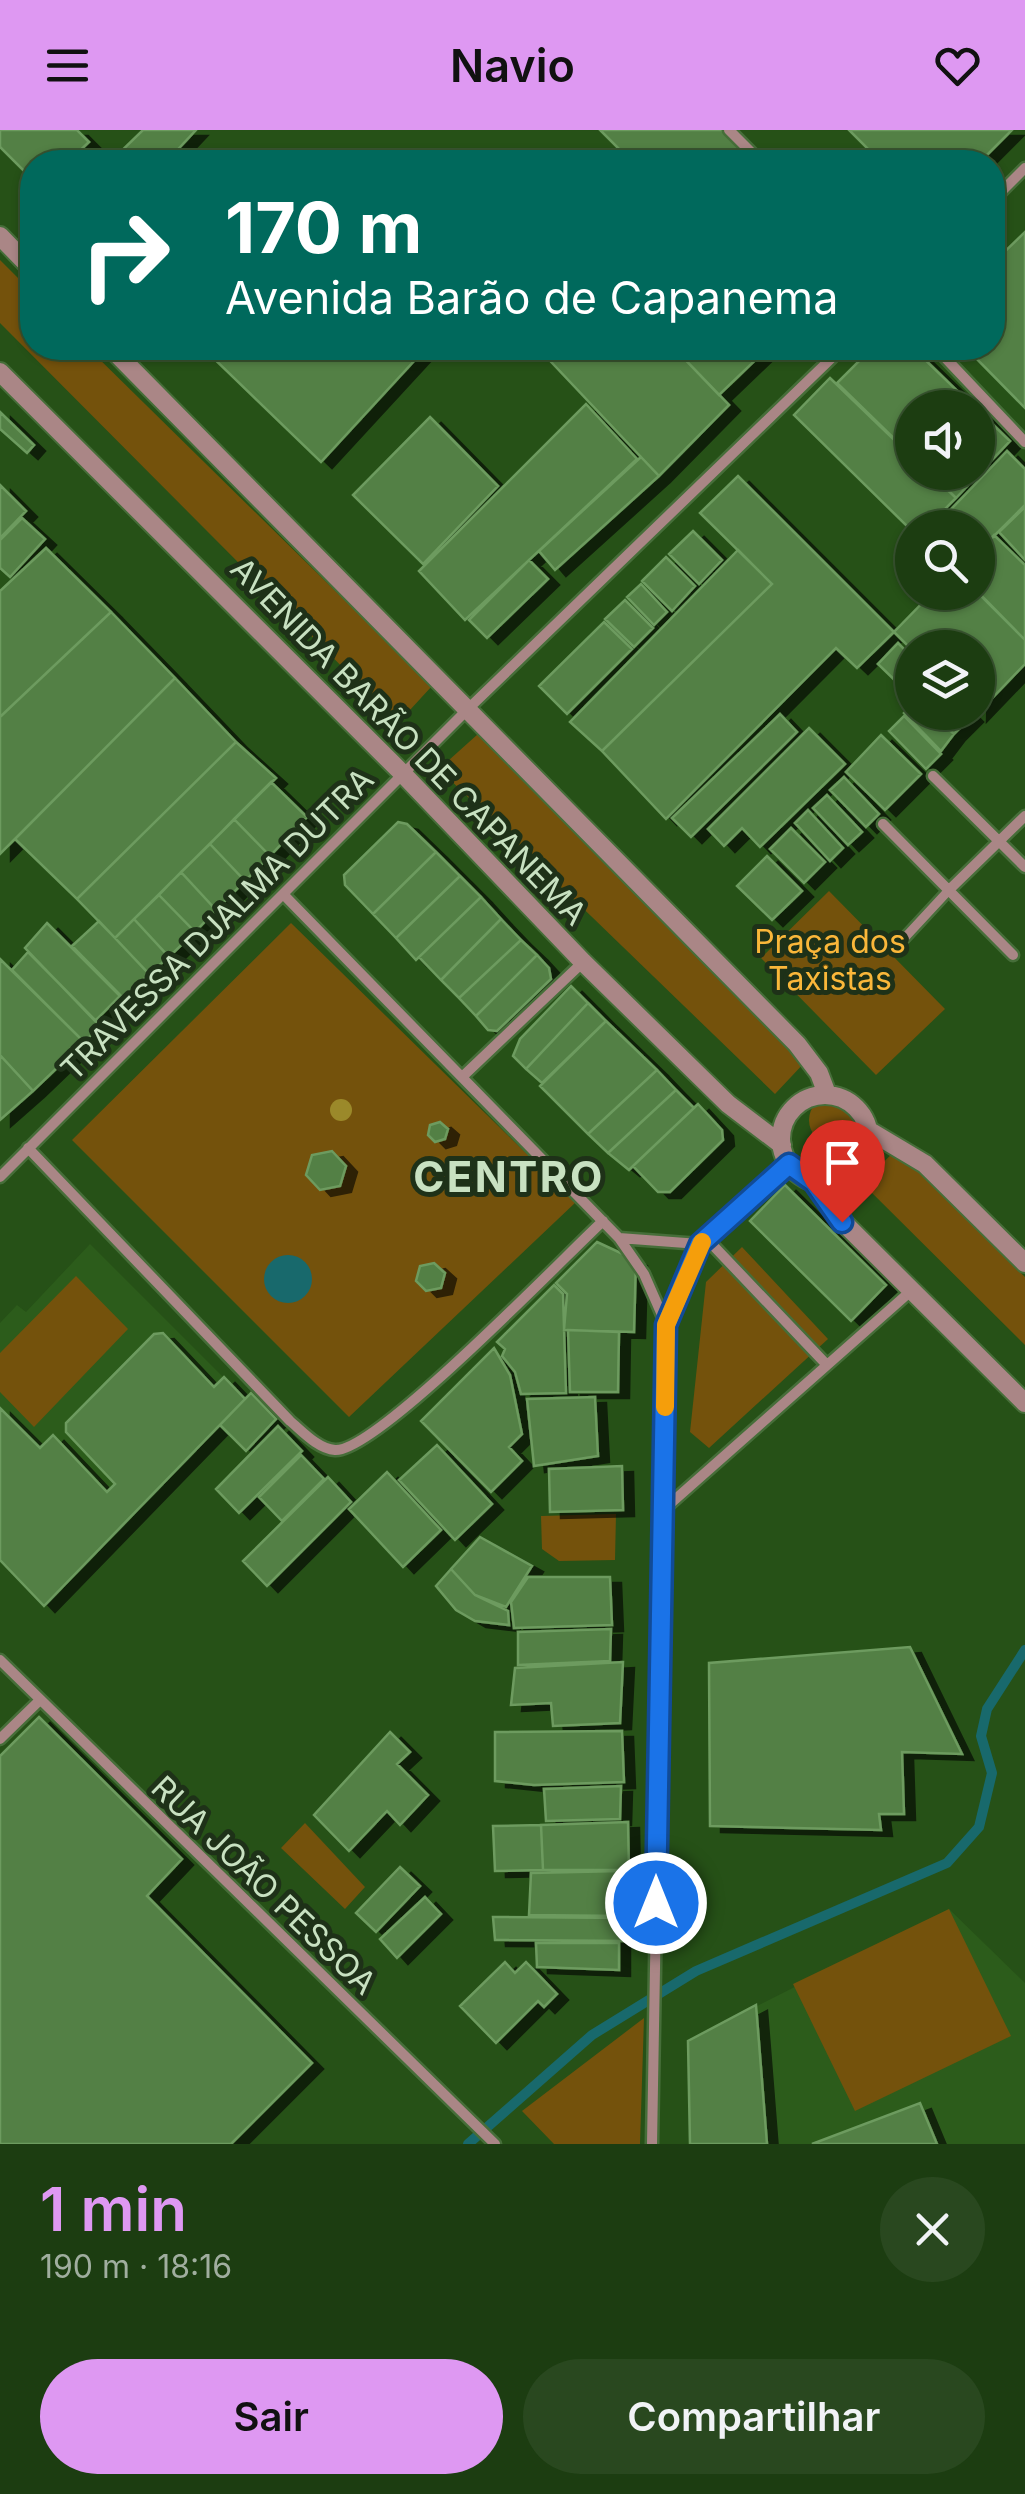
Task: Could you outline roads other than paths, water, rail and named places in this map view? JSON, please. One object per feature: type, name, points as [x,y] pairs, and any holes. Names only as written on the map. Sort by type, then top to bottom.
[{"type":"street","points":[[729,130],[748,150]]},
{"type":"street","points":[[1005,187],[1025,168]]},
{"type":"street","points":[[0,236],[20,257]]},
{"type":"street","name":"AVENIDA BARÃO DE CAPANEMA","points":[[123,360],[797,1044],[819,1073],[827,1094]]},
{"type":"street","name":"TRAVESSA DJALMA DUTRA","points":[[0,1176],[468,708],[830,360]]},
{"type":"street","points":[[947,360],[1025,442]]},
{"type":"street","name":"AVENIDA BARÃO DE CAPANEMA","points":[[0,372],[584,962],[728,1104],[782,1145]]},
{"type":"street","points":[[933,776],[1025,866]]},
{"type":"street","points":[[898,945],[1025,816]]},
{"type":"street","points":[[883,824],[1013,955]]},
{"type":"street","points":[[282,894],[619,1238],[644,1274],[666,1325]]},
{"type":"street","points":[[462,1076],[584,962]]},
{"type":"street","points":[[1025,1263],[925,1164],[868,1130],[855,1106],[827,1094],[812,1096],[788,1115],[782,1145],[789,1164],[814,1182],[842,1222],[1025,1403]]},
{"type":"street","points":[[814,1182],[844,1180],[855,1171],[864,1159],[868,1130]]},
{"type":"street","points":[[28,1148],[290,1421],[312,1440],[334,1450],[356,1445],[405,1408],[603,1221]]},
{"type":"street","points":[[652,2144],[666,1325],[703,1241],[789,1164]]},
{"type":"street","points":[[619,1238],[703,1241],[826,1364]]},
{"type":"street","points":[[662,1511],[912,1290]]},
{"type":"street","name":"RUA JOÃO PESSOA","points":[[0,1660],[495,2144]]},
{"type":"street","points":[[0,1739],[40,1700]]},
{"type":"water","points":[[288,1255],[305,1262],[312,1279],[305,1296],[288,1303],[271,1296],[264,1279],[271,1262]]},
{"type":"waterway","points":[[468,2144],[592,2035],[696,1971],[947,1863],[979,1827],[992,1773],[981,1736],[987,1709],[1025,1650]]},
{"type":"district","name":"CENTRO","points":[[509,1176]]},
{"type":"park label","name":"Praça dos Taxistas","points":[[830,960]]}]
